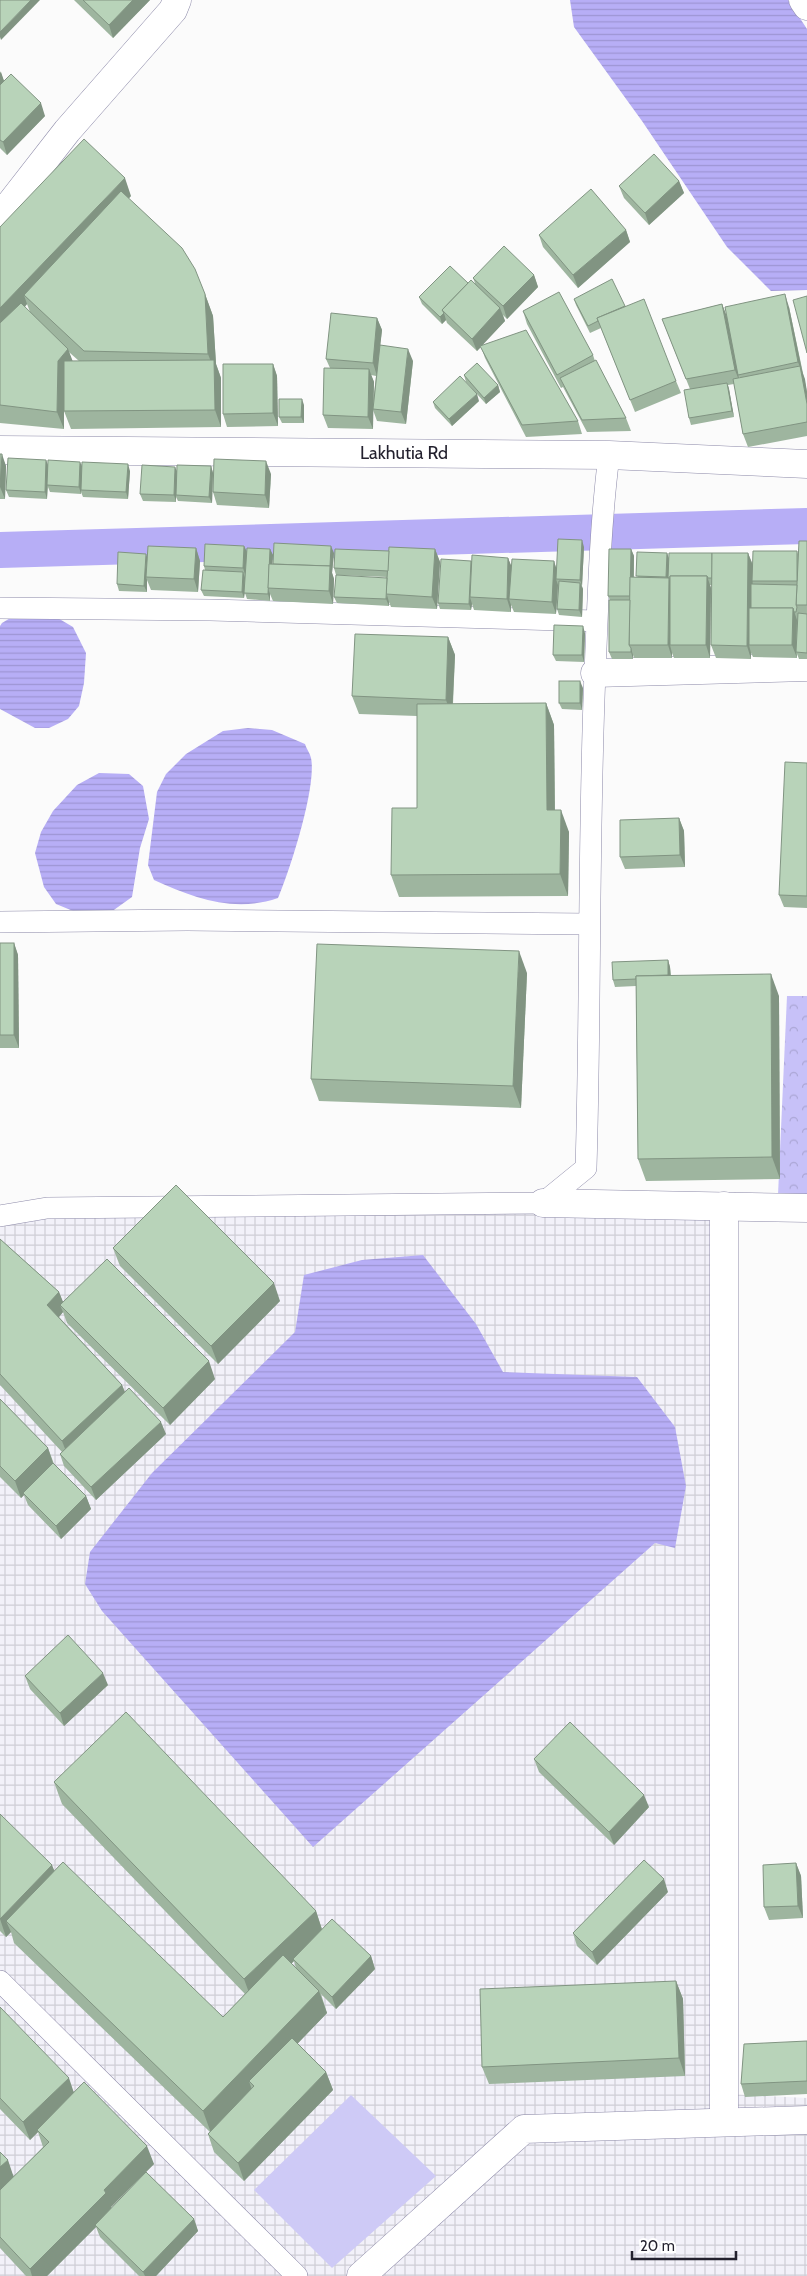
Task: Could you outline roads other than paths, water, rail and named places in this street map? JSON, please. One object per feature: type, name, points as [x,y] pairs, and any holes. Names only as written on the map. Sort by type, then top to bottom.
[{"type":"street","points":[[0,217],[67,131],[173,10],[177,0]]},
{"type":"street","points":[[803,0],[807,6]]},
{"type":"street","name":"Lakhutia Rd","points":[[0,450],[609,455],[807,464]]},
{"type":"street","points":[[595,673],[807,668]]},
{"type":"street","points":[[544,1203],[807,1208]]},
{"type":"street","points":[[724,1206],[724,2122]]},
{"type":"street","points":[[361,2276],[524,2129],[807,2120]]},
{"type":"lane","points":[[0,1216],[47,1208],[544,1203],[586,1168],[590,1046],[589,924],[592,733],[598,575],[602,510],[609,455]]},
{"type":"lane","points":[[0,608],[210,610],[596,621]]},
{"type":"lane","points":[[0,922],[187,920],[589,924]]},
{"type":"lane","points":[[0,1981],[297,2276]]},
{"type":"waterway","points":[[0,550],[807,526]]}]
